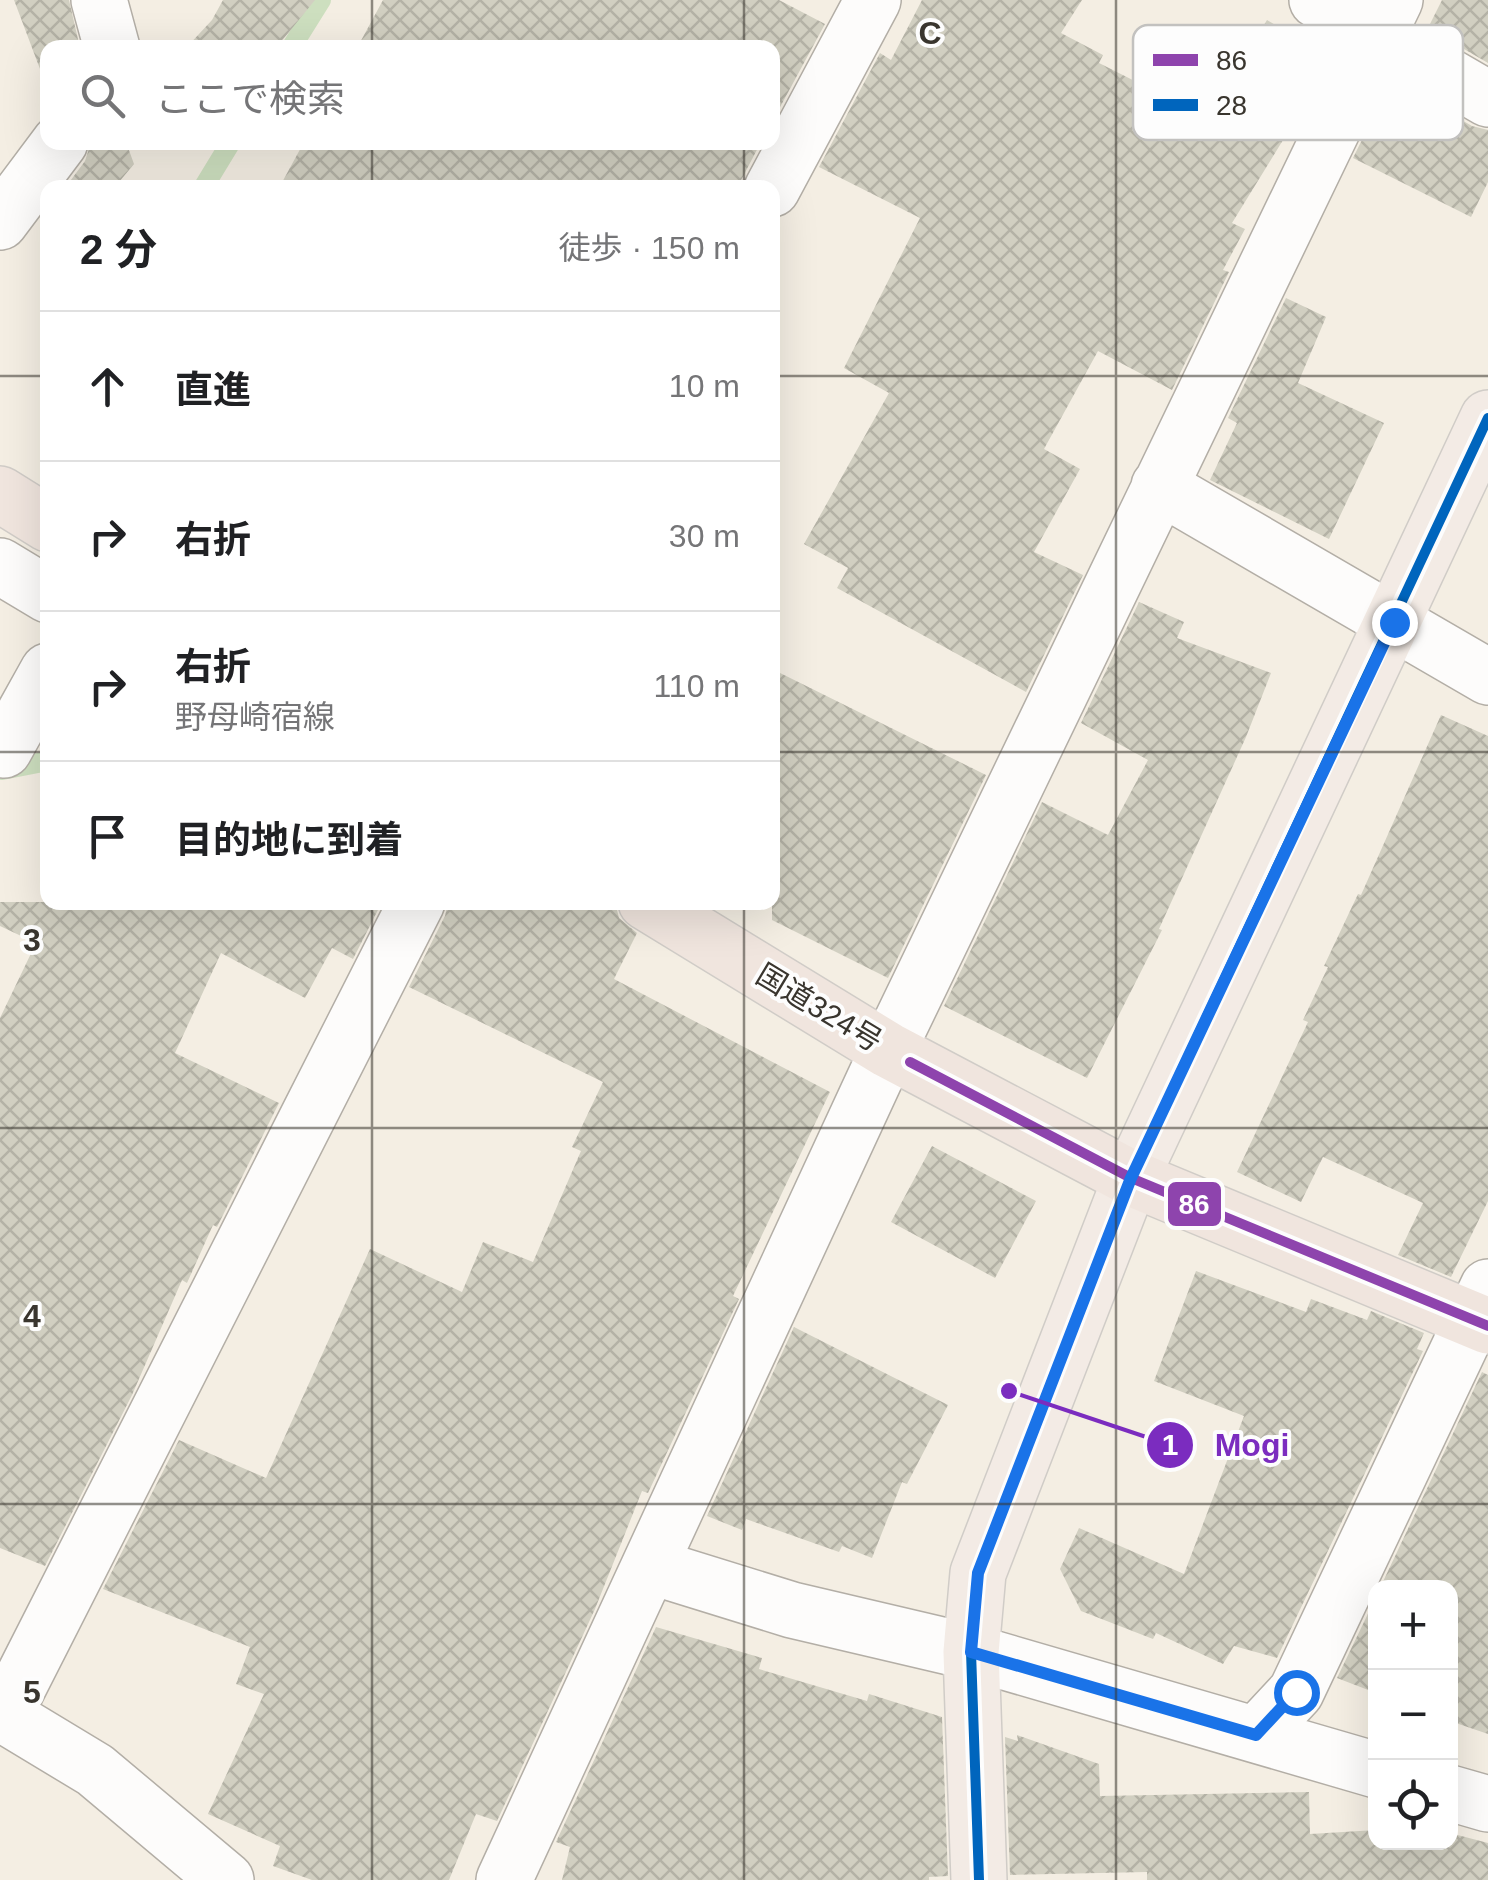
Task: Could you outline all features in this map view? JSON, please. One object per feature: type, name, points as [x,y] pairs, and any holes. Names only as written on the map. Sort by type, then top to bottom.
[{"type":"highway","points":[[0,494],[40,519]]},
{"type":"highway","name":"国道324号","points":[[659,910],[888,1050],[1131,1178],[1483,1311]]},
{"type":"main road","points":[[979,1880],[971,1652],[978,1573],[1131,1178],[1488,418]]},
{"type":"street","points":[[98,0],[110,40]]},
{"type":"street","points":[[777,180],[874,0]]},
{"type":"street","points":[[1316,0],[1386,18]]},
{"type":"street","points":[[1463,79],[1488,99]]},
{"type":"street","points":[[504,1880],[888,1050],[1327,140]]},
{"type":"street","points":[[0,222],[54,150]]},
{"type":"street","points":[[1160,486],[1488,677]]},
{"type":"street","points":[[0,566],[40,590]]},
{"type":"street","points":[[4,750],[40,685]]},
{"type":"street","points":[[226,1880],[95,1770],[2,1712],[413,910]]},
{"type":"street","points":[[1256,1735],[1296,1692],[1483,1311]]},
{"type":"street","points":[[650,1566],[792,1610],[971,1652],[1368,1768]]},
{"type":"street","points":[[1458,1795],[1488,1804]]},
{"type":"building","points":[[14,0],[69,0],[78,40],[40,40],[40,69]]},
{"type":"building","points":[[223,0],[315,0],[282,40],[193,40],[212,20]]},
{"type":"building","points":[[383,0],[779,0],[825,24],[780,107],[780,40],[361,40]]},
{"type":"building","points":[[922,0],[1082,0],[1061,33],[1103,55],[1099,63],[1133,80],[1133,140],[1283,140],[1232,223],[1245,229],[1223,270],[1229,272],[1172,390],[1098,351],[1044,449],[1080,469],[1034,552],[1083,575],[1026,692],[837,588],[848,568],[804,544],[889,393],[844,368],[920,218],[819,167],[880,53],[891,60]]},
{"type":"building","points":[[1442,0],[1488,0],[1488,63],[1463,48],[1463,25],[1430,25]]},
{"type":"building","points":[[1463,121],[1488,130],[1488,182],[1471,217],[1353,158],[1362,140],[1463,140]]},
{"type":"building","points":[[88,150],[129,150],[134,164],[121,180],[71,180]]},
{"type":"building","points":[[300,150],[757,150],[741,180],[283,180]]},
{"type":"building","points":[[1286,298],[1326,317],[1298,383],[1384,423],[1329,539],[1210,480],[1237,423],[1228,418]]},
{"type":"building","points":[[1139,602],[1184,622],[1177,638],[1271,673],[1159,929],[1162,930],[1087,1078],[944,1006],[1042,802],[1108,835],[1148,760],[1081,723]]},
{"type":"building","points":[[780,673],[986,775],[888,978],[772,920],[772,910],[780,910]]},
{"type":"building","points":[[1441,715],[1488,736],[1488,1201],[1451,1277],[1398,1255],[1423,1203],[1323,1157],[1301,1202],[1237,1172],[1308,1022],[1303,1020],[1328,967],[1324,966],[1358,894],[1361,895]]},
{"type":"building","points":[[0,902],[40,902],[40,910],[378,910],[353,959],[332,948],[305,998],[221,953],[175,1053],[279,1103],[217,1227],[213,1225],[187,1283],[182,1280],[132,1395],[45,1566],[0,1548],[0,1018],[36,943],[0,926]]},
{"type":"building","points":[[446,910],[617,910],[619,918],[637,933],[614,979],[830,1092],[733,1296],[739,1299],[648,1493],[642,1491],[595,1609],[497,1821],[476,1814],[449,1880],[312,1880],[273,1866],[280,1846],[208,1814],[264,1694],[236,1684],[250,1647],[103,1589],[179,1440],[266,1478],[370,1249],[462,1292],[483,1242],[533,1262],[581,1151],[572,1147],[603,1082],[409,987]]},
{"type":"building","points":[[932,1146],[1036,1201],[995,1278],[891,1222]]},
{"type":"building","points":[[1196,1271],[1306,1312],[1311,1299],[1367,1320],[1371,1311],[1424,1333],[1417,1349],[1423,1351],[1277,1658],[1234,1646],[1223,1664],[1156,1633],[1153,1639],[1081,1611],[1060,1569],[1079,1528],[1184,1574],[1244,1416],[1154,1381]]},
{"type":"building","points":[[794,1327],[948,1405],[907,1484],[902,1482],[872,1558],[842,1546],[839,1552],[746,1519],[742,1530],[707,1516]]},
{"type":"building","points":[[1482,1372],[1488,1375],[1488,1734],[1458,1724],[1458,1580],[1384,1580]]},
{"type":"building","points":[[1368,1614],[1368,1690],[1337,1678]]},
{"type":"building","points":[[656,1627],[762,1658],[759,1669],[867,1701],[869,1694],[942,1717],[948,1876],[929,1880],[562,1880],[570,1847],[556,1842]]},
{"type":"building","points":[[1017,1735],[1099,1764],[1100,1796],[1309,1792],[1310,1834],[1368,1830],[1368,1850],[1458,1850],[1458,1835],[1488,1843],[1488,1880],[1147,1880],[1147,1872],[1010,1875],[1005,1737],[1018,1741]]},
{"type":"waterway","points":[[296,40],[321,0]]},
{"type":"waterway","points":[[208,180],[226,150]]},
{"type":"waterway","points":[[2,770],[40,763]]},
{"type":"transit line","name":"28","points":[[979,1880],[971,1652],[978,1573],[1131,1178],[1488,418]]},
{"type":"transit line","name":"86","points":[[910,1062],[1131,1178],[1488,1326]]},
{"type":"place","name":"Mogi","points":[[1009,1391]]},
{"type":"route","points":[[1296,1692],[1256,1735],[971,1652],[972,1620],[978,1573],[1131,1178],[1394,622]]}]
